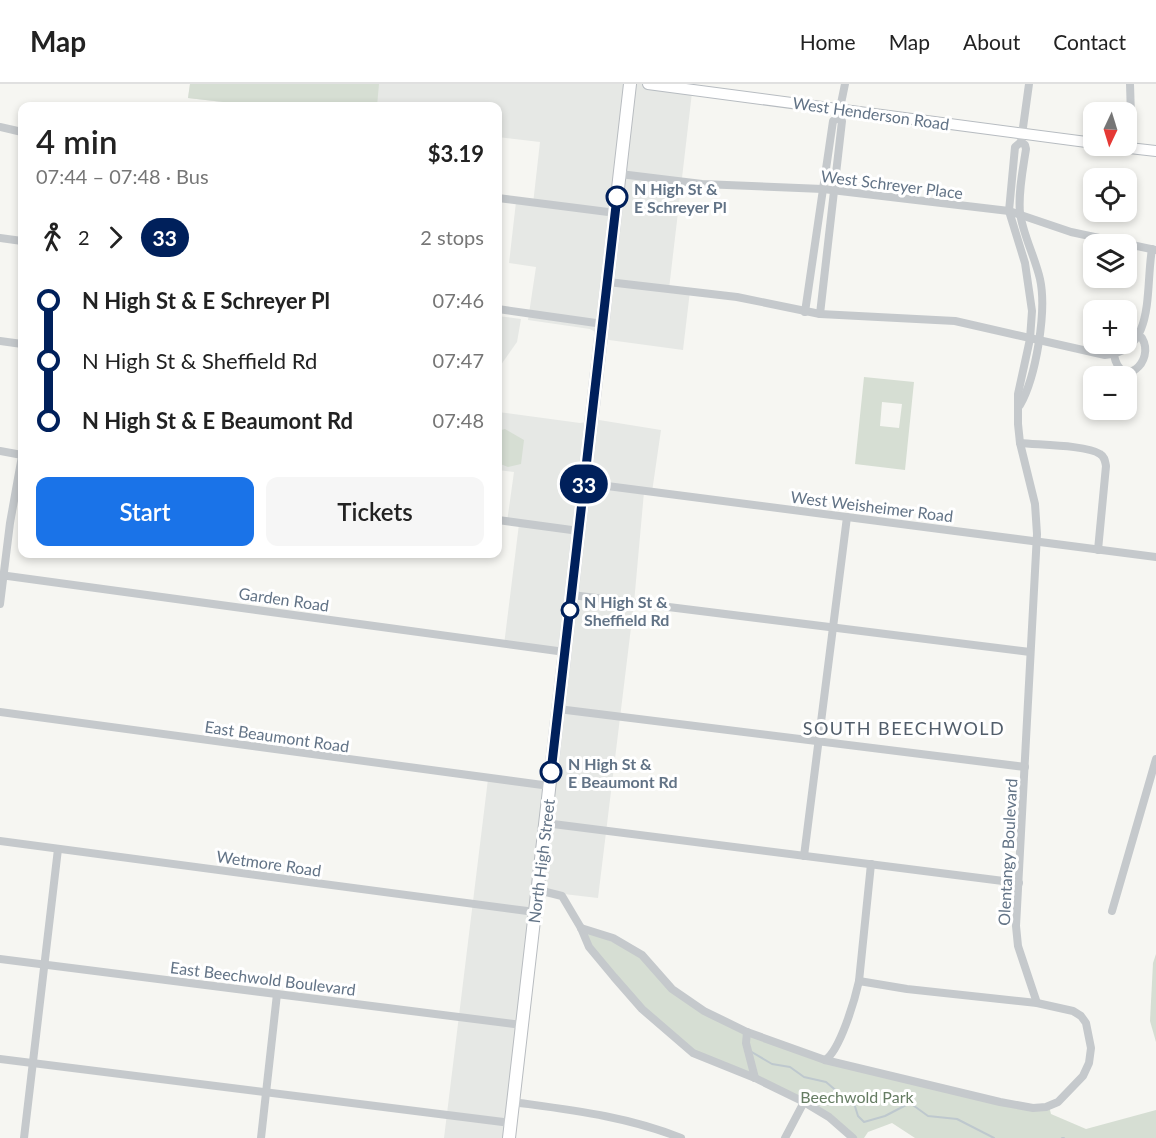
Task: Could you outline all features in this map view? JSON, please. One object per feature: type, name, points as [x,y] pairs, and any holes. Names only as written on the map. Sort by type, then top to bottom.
[{"type":"main road","name":"North High Street","points":[[509,1138],[630,84]]},
{"type":"main road","name":"West Henderson Road","points":[[648,84],[1021,138],[1083,142]]},
{"type":"main road","points":[[1137,149],[1156,151]]},
{"type":"street","points":[[805,312],[833,121],[839,113],[845,84]]},
{"type":"street","points":[[1009,211],[1015,147],[1021,138],[1029,84]]},
{"type":"street","points":[[1130,84],[1131,102]]},
{"type":"street","points":[[820,314],[842,121],[839,113]]},
{"type":"street","points":[[0,127],[18,131]]},
{"type":"street","points":[[1019,406],[1026,395],[1039,341],[1042,310],[1040,280],[1020,214],[1026,149],[1021,138]]},
{"type":"street","name":"West Schreyer Place","points":[[620,174],[702,184],[835,190],[1009,211],[1071,232],[1154,249]]},
{"type":"street","points":[[502,199],[616,213]]},
{"type":"street","name":"Olentangy Boulevard","points":[[1009,211],[1025,263],[1031,296],[1030,339],[1018,394],[1020,443],[1035,504],[1036,542],[1016,938],[1037,1003]]},
{"type":"street","points":[[0,238],[18,240]]},
{"type":"street","points":[[1137,343],[1150,322],[1150,261],[1154,249]]},
{"type":"street","points":[[608,282],[737,297],[820,314],[955,321],[1083,351]]},
{"type":"street","points":[[502,310],[603,324]]},
{"type":"street","points":[[1095,354],[1114,354],[1118,365],[1127,371],[1139,371],[1148,364],[1151,357],[1151,349],[1142,338]]},
{"type":"street","points":[[0,341],[18,343]]},
{"type":"street","points":[[1020,443],[1084,449],[1101,454],[1104,458],[1106,466],[1098,550]]},
{"type":"street","points":[[0,452],[18,455]]},
{"type":"street","points":[[0,604],[2,575],[18,480]]},
{"type":"street","name":"West Weisheimer Road","points":[[584,483],[1156,557]]},
{"type":"street","points":[[804,856],[847,517]]},
{"type":"street","points":[[502,521],[579,531]]},
{"type":"street","name":"Garden Road","points":[[2,575],[565,652]]},
{"type":"street","points":[[572,595],[1030,652]]},
{"type":"street","points":[[558,709],[1025,767]]},
{"type":"street","name":"East Beaumont Road","points":[[0,712],[550,786]]},
{"type":"street","points":[[1112,910],[1156,759]]},
{"type":"street","points":[[545,823],[1018,883]]},
{"type":"street","name":"Wetmore Road","points":[[0,841],[535,912]]},
{"type":"street","points":[[24,1138],[58,849]]},
{"type":"street","points":[[825,1060],[833,1053],[855,999],[859,981],[871,864]]},
{"type":"street","points":[[538,890],[562,896],[581,928],[589,947],[642,1009],[693,1053],[755,1078],[804,1102],[829,1117],[853,1138]]},
{"type":"street","points":[[581,928],[613,938],[642,954],[672,989],[704,1011],[747,1032],[825,1060],[1033,1108],[1046,1107],[1058,1102],[1083,1076],[1089,1063],[1091,1048],[1086,1023],[1081,1016],[1064,1009],[1037,1003],[907,989],[859,981]]},
{"type":"street","name":"East Beechwold Boulevard","points":[[0,959],[522,1025]]},
{"type":"street","points":[[261,1138],[277,994]]},
{"type":"street","points":[[747,1032],[746,1043],[755,1078]]},
{"type":"street","points":[[0,1059],[511,1123]]},
{"type":"street","points":[[513,1102],[600,1114],[628,1120],[681,1138]]},
{"type":"street","points":[[785,1138],[804,1102]]},
{"type":"shaded area","points":[[190,84],[693,84],[669,289],[690,291],[683,350],[609,340],[590,329],[528,320],[536,267],[509,263],[516,202],[533,204],[540,142],[502,137],[502,102],[222,102],[188,98]]},
{"type":"shaded area","points":[[502,317],[521,319],[517,342],[502,363]]},
{"type":"shaded area","points":[[502,413],[580,423],[599,420],[661,430],[652,492],[644,492],[634,603],[598,898],[538,891],[510,1138],[444,1138],[488,779],[549,786],[563,652],[504,645],[519,524],[507,522],[514,472],[502,470]]},
{"type":"green space","points":[[190,84],[379,84],[377,102],[223,102],[188,98]]},
{"type":"green space","points":[[864,377],[914,382],[905,470],[855,464]],"holes":[[[882,402],[902,404],[899,428],[880,426]]]},
{"type":"green space","points":[[505,429],[524,440],[521,464],[508,467],[502,465],[502,430]]},
{"type":"green space","name":"Beechwold Park","points":[[581,928],[642,955],[672,989],[704,1011],[797,1051],[1000,1102],[1049,1106],[1051,1114],[1086,1129],[1156,1110],[1156,1138],[915,1138],[892,1123],[868,1132],[864,1138],[853,1138],[804,1102],[693,1053],[642,1009],[589,947]]},
{"type":"green space","points":[[1156,954],[1156,1042],[1150,1021],[1153,963]]},
{"type":"waterway","points":[[750,1051],[772,1064],[790,1067],[804,1077],[826,1082],[839,1093],[849,1096],[853,1100],[858,1116],[864,1122],[885,1116],[910,1103],[928,1116],[957,1119],[994,1138]]},
{"type":"bus line","name":"33","points":[[551,772],[617,197]]},
{"type":"place","name":"N High St & E Schreyer Pl","points":[[617,197]]},
{"type":"place","name":"N High St & Sheffield Rd","points":[[570,610]]},
{"type":"place","name":"N High St & E Beaumont Rd","points":[[551,772]]},
{"type":"district","name":"SOUTH BEECHWOLD","points":[[904,728]]}]
